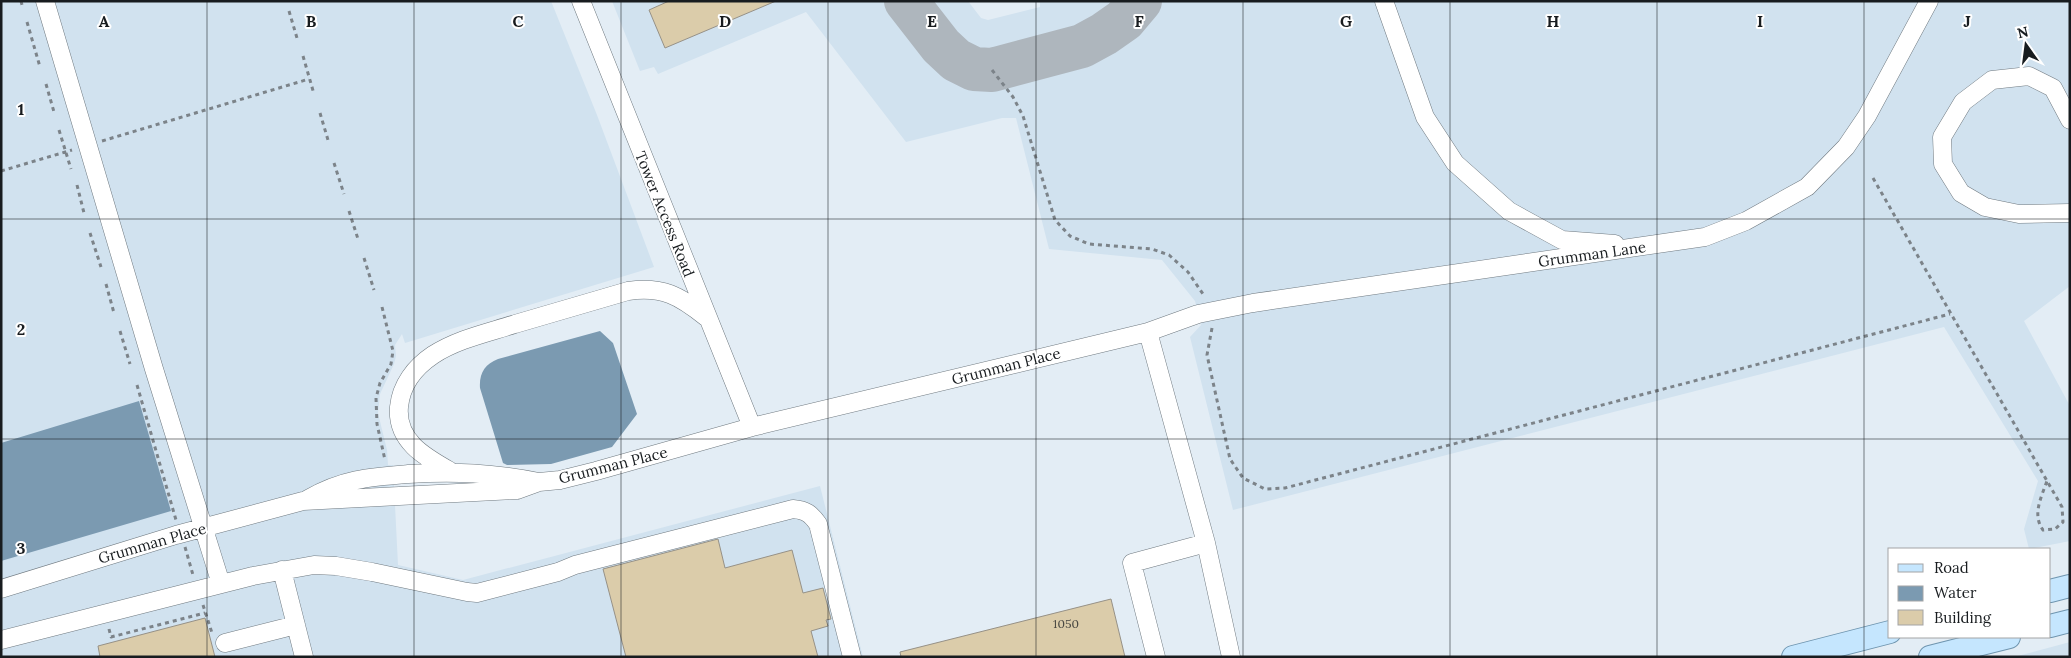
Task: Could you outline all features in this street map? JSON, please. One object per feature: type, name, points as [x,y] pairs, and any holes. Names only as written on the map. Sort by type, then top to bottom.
[{"type":"main road","points":[[2051,591],[2070,586]]},
{"type":"main road","points":[[2051,626],[2070,621]]},
{"type":"main road","points":[[1793,657],[1839,651],[1888,633]]},
{"type":"main road","points":[[1930,657],[2005,638]]},
{"type":"street","points":[[45,1],[154,369],[221,584]]},
{"type":"street","points":[[1384,1],[1425,117],[1455,163],[1509,211],[1562,240],[1648,247]]},
{"type":"street","name":"Grumman Lane","points":[[1148,332],[1198,314],[1253,303],[1648,247],[1704,237],[1746,221],[1807,187],[1846,147],[1867,116],[1929,1]]},
{"type":"street","name":"Tower Access Road","points":[[583,2],[707,318],[752,427]]},
{"type":"street","points":[[2070,120],[2053,88],[2029,76],[1992,80],[1963,102],[1942,137],[1943,164],[1961,193],[1985,207],[2020,214],[2070,213]]},
{"type":"street","points":[[450,471],[413,447],[405,437],[399,412],[404,388],[411,374],[433,355],[462,340],[628,290],[654,290],[684,299],[707,318]]},
{"type":"street","points":[[1148,332],[1206,543],[1231,657]]},
{"type":"street","name":"Grumman Place","points":[[1,589],[204,528],[303,502],[516,490],[539,482],[560,480],[596,471],[752,427],[1148,332]]},
{"type":"street","name":"Grumman Place","points":[[303,502],[321,491],[362,477],[450,471],[503,475],[539,482]]},
{"type":"street","points":[[1,640],[221,584],[282,570],[314,565],[336,566],[477,593],[558,572],[575,565],[793,509],[802,509],[809,513],[818,524],[852,657]]},
{"type":"street","points":[[1156,657],[1132,563],[1206,543]]},
{"type":"street","points":[[282,570],[304,657]]},
{"type":"street","points":[[218,638],[296,625]]},
{"type":"path","points":[[289,11],[297,38]]},
{"type":"path","points":[[27,22],[40,67]]},
{"type":"path","points":[[303,56],[314,94]]},
{"type":"path","points":[[992,70],[1013,97],[1023,116],[1048,202],[1055,220],[1060,226],[1070,236],[1089,244],[1152,249],[1169,255],[1188,272],[1215,311],[1207,355],[1230,459],[1243,478],[1264,489],[1285,488],[1950,314]]},
{"type":"path","points":[[97,142],[309,79]]},
{"type":"path","points":[[46,84],[54,112]]},
{"type":"path","points":[[320,113],[328,140]]},
{"type":"path","points":[[59,130],[71,168]]},
{"type":"path","points":[[1,171],[66,152]]},
{"type":"path","points":[[334,163],[344,194]]},
{"type":"path","points":[[1873,178],[2062,507],[2063,522],[2055,529],[2042,530],[2037,522],[2037,514],[2047,481]]},
{"type":"path","points":[[76,185],[84,213]]},
{"type":"path","points":[[349,211],[358,239]]},
{"type":"path","points":[[90,233],[101,267]]},
{"type":"path","points":[[364,258],[374,290]]},
{"type":"path","points":[[106,284],[114,313]]},
{"type":"path","points":[[120,331],[130,364]]},
{"type":"path","points":[[137,385],[177,520],[168,522]]},
{"type":"path","points":[[184,544],[194,578]]},
{"type":"path","points":[[201,599],[218,638]]},
{"type":"shaded area","points":[[1,1],[551,1],[597,115],[654,267],[405,343],[402,334],[395,345],[396,356],[394,364],[380,394],[378,413],[387,450],[388,465],[393,465],[398,565],[463,580],[820,486],[863,657],[1,657]]},
{"type":"shaded area","points":[[612,1],[968,1],[981,18],[988,20],[1040,7],[1040,1],[2070,1],[2070,286],[2024,321],[2070,406],[2070,541],[2029,548],[2024,529],[2038,481],[1944,327],[1233,510],[1190,337],[1201,325],[1195,301],[1162,260],[1049,249],[1016,118],[1002,118],[906,142],[806,12],[658,74],[654,67],[640,71]]},
{"type":"shaded area","points":[[2070,642],[2070,657],[2014,657]]},
{"type":"water","points":[[600,331],[613,343],[637,414],[612,447],[551,464],[507,465],[503,463],[480,388],[482,374],[486,366],[498,359]]},
{"type":"water","points":[[139,401],[171,511],[1,561],[1,443]]},
{"type":"building","points":[[669,1],[776,1],[665,48],[649,10]]},
{"type":"building","points":[[718,539],[725,568],[792,550],[803,593],[823,588],[831,619],[826,620],[828,626],[811,631],[818,657],[626,657],[603,569]]},
{"type":"building","points":[[1111,599],[1125,657],[901,657],[900,652]]},
{"type":"building","points":[[205,618],[215,657],[100,657],[98,646]]},
{"type":"taxiway","points":[[906,1],[941,46],[956,60],[974,69],[992,70],[1082,46],[1124,20],[1140,1]]}]
